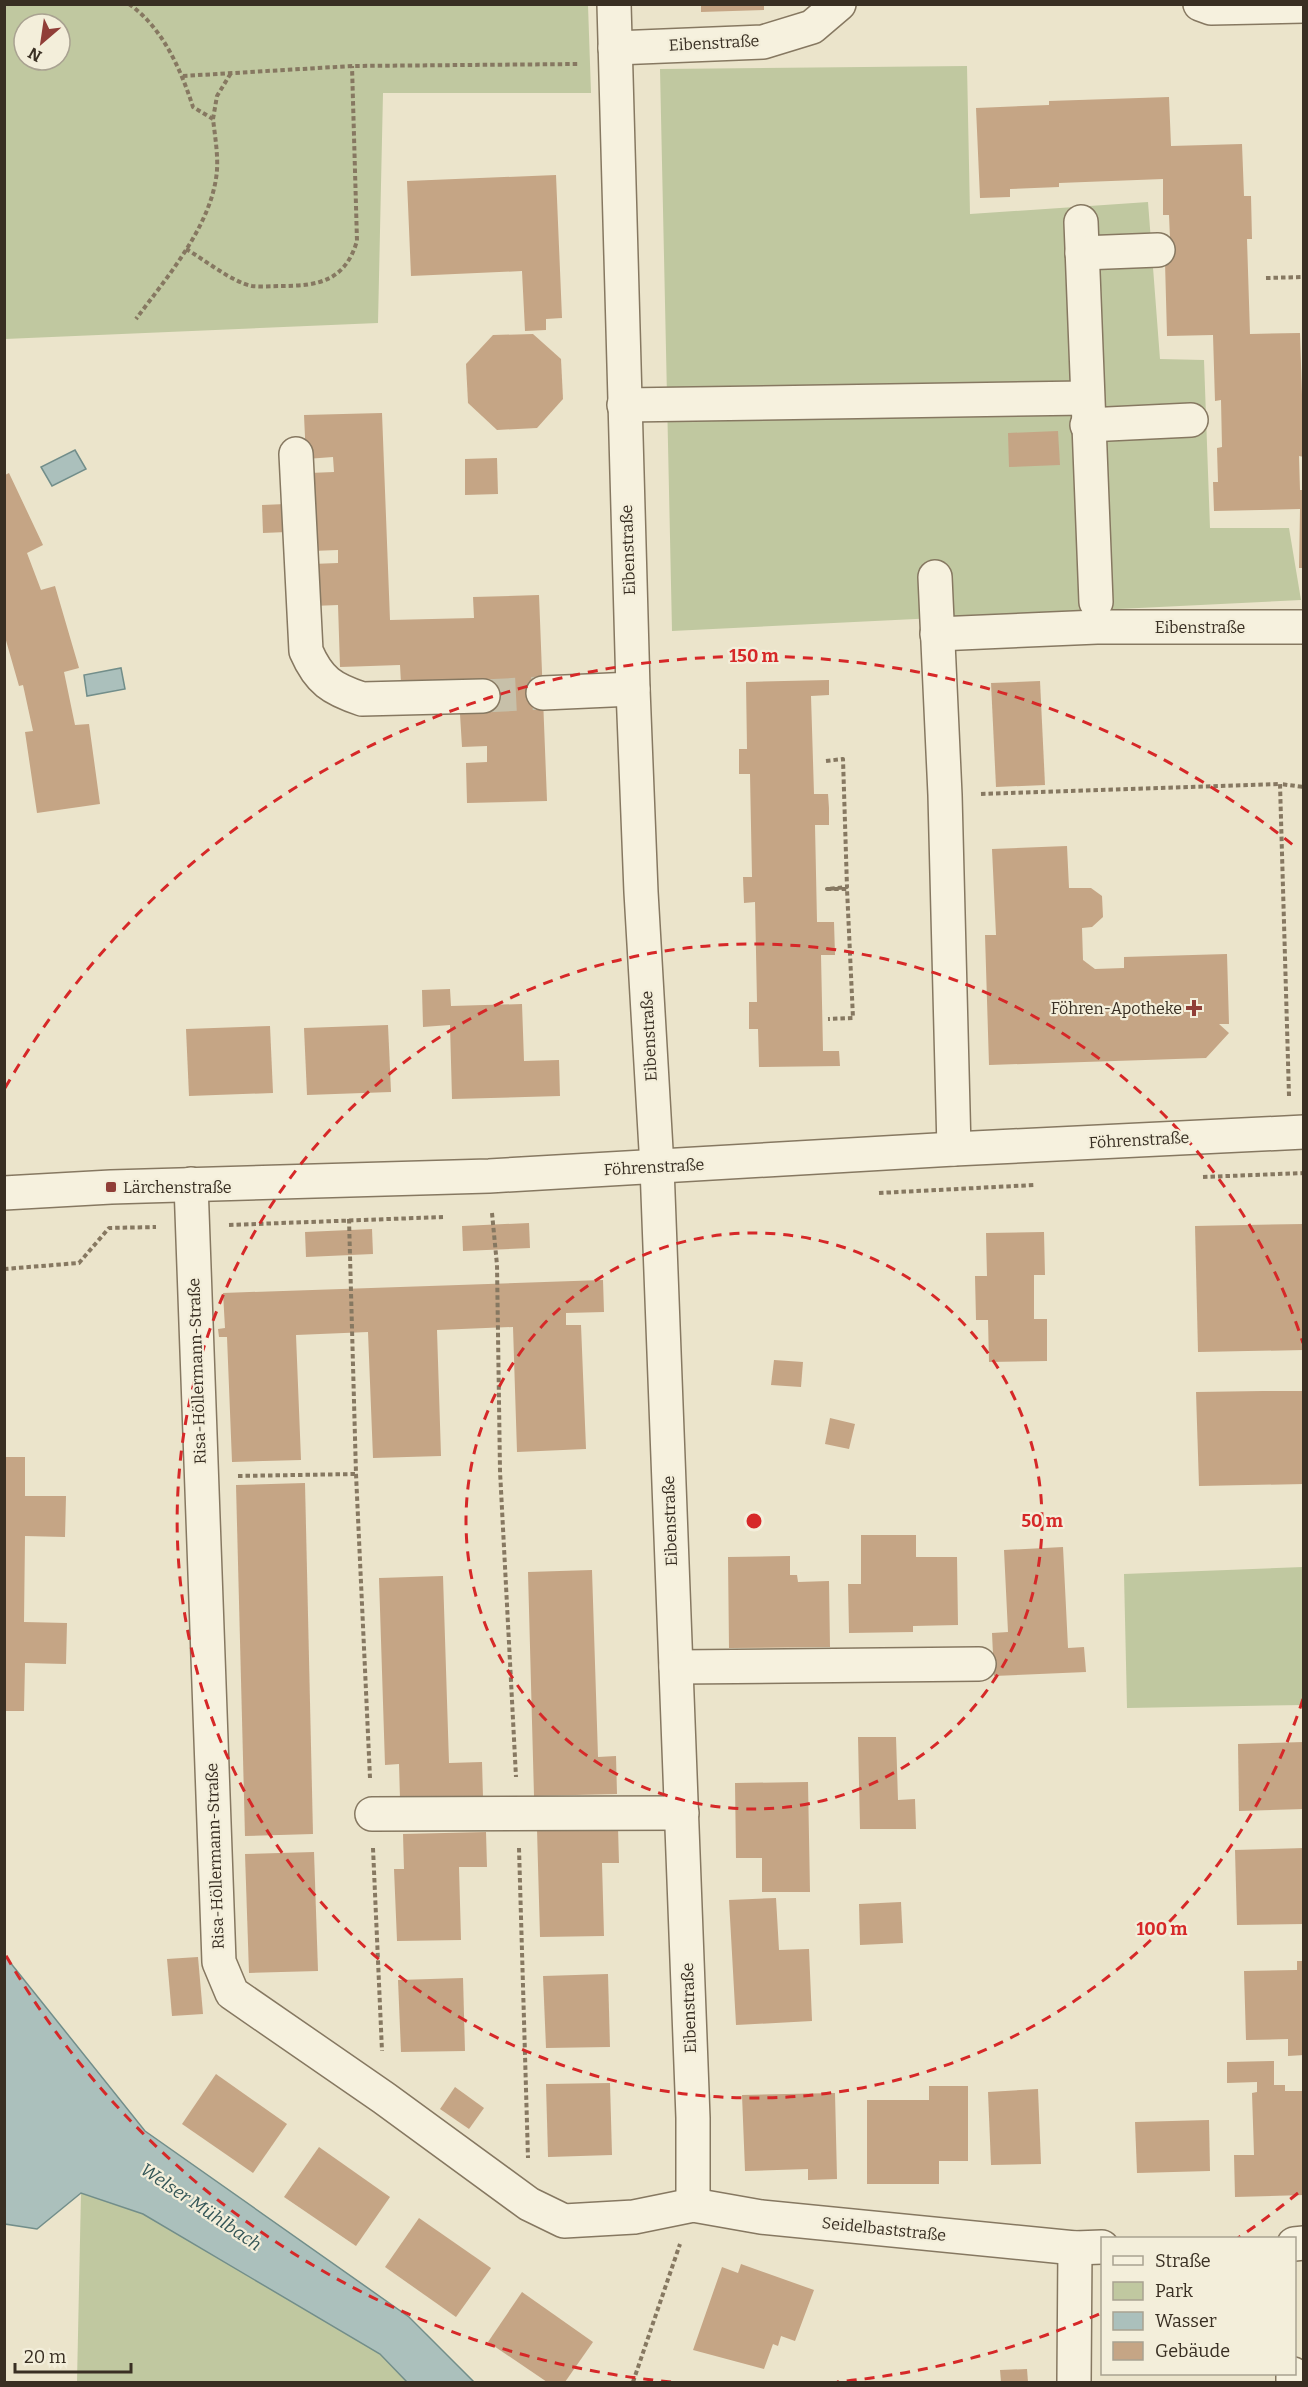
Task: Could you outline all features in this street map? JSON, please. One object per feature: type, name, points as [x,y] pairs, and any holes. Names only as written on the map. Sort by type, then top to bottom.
[{"type":"street","name":"Eibenstraße","points":[[614,4],[633,689],[641,892],[657,1167],[693,2118],[693,2205]]},
{"type":"street","name":"Eibenstraße","points":[[615,56],[763,42],[812,27],[839,4]]},
{"type":"street","points":[[1200,4],[1210,8],[1304,6]]},
{"type":"street","points":[[1096,615],[1081,238],[1158,250]]},
{"type":"street","points":[[624,405],[1087,411],[1191,420]]},
{"type":"street","points":[[296,454],[306,651],[315,670],[327,683],[344,693],[362,699],[483,696]]},
{"type":"street","points":[[935,577],[945,795],[954,1149]]},
{"type":"street","name":"Eibenstraße","points":[[937,634],[1096,615],[1304,627]]},
{"type":"street","points":[[543,693],[633,689]]},
{"type":"street","name":"Föhrenstraße","points":[[4,1193],[191,1184],[489,1176],[1297,1132]]},
{"type":"street","name":"Risa-Höllermann-Straße","points":[[191,1184],[219,1962],[232,1993],[384,2098],[529,2204],[564,2221],[634,2217],[693,2205]]},
{"type":"street","points":[[676,1667],[979,1664]]},
{"type":"street","points":[[372,1814],[682,1813]]},
{"type":"street","name":"Seidelbaststraße","points":[[693,2205],[761,2217],[1089,2248],[1074,2382]]},
{"type":"path","points":[[129,4],[139,11],[166,45],[183,76],[194,107],[213,119]]},
{"type":"path","points":[[183,76],[352,66],[615,56]]},
{"type":"path","points":[[186,249],[252,286],[310,285],[328,279],[344,267],[352,257],[357,241],[352,66]]},
{"type":"path","points":[[136,319],[186,249],[211,202],[217,170],[213,119],[217,96],[231,73]]},
{"type":"path","points":[[1266,278],[1304,277]]},
{"type":"path","points":[[826,761],[843,759],[848,887],[828,889],[847,889],[853,1018],[828,1019]]},
{"type":"path","points":[[1280,784],[1297,1132]]},
{"type":"path","points":[[945,795],[1280,784],[1304,787]]},
{"type":"path","points":[[489,1176],[497,1265],[500,1471],[518,1813],[529,2204]]},
{"type":"path","points":[[347,1179],[356,1474],[384,2098]]},
{"type":"path","points":[[201,1477],[356,1474]]},
{"type":"path","points":[[633,2382],[693,2205]]},
{"type":"green space","points":[[4,5],[588,5],[591,93],[383,93],[378,323],[5,339]]},
{"type":"green space","points":[[967,66],[970,214],[1148,202],[1160,359],[1204,360],[1210,528],[1289,528],[1301,600],[672,631],[660,69]]},
{"type":"green space","points":[[1303,1567],[1303,1705],[1127,1708],[1124,1574]]},
{"type":"green space","points":[[81,2193],[143,2214],[380,2354],[407,2382],[77,2382]]},
{"type":"water","points":[[75,450],[86,469],[52,486],[41,467]]},
{"type":"water","points":[[121,668],[125,689],[87,696],[84,675]]},
{"type":"water","name":"Welser Mühlbach","points":[[5,1956],[145,2131],[409,2317],[474,2382],[407,2382],[380,2354],[143,2214],[81,2193],[37,2229],[5,2224]]},
{"type":"building","points":[[701,4],[764,4],[764,10],[701,12]]},
{"type":"building","points":[[1169,97],[1171,146],[1242,144],[1244,196],[1251,196],[1252,239],[1247,239],[1250,334],[1300,333],[1304,457],[1299,456],[1300,490],[1304,490],[1304,568],[1299,568],[1300,509],[1214,511],[1213,482],[1218,482],[1217,448],[1222,447],[1221,400],[1215,401],[1213,335],[1167,336],[1165,262],[1171,262],[1169,215],[1163,215],[1163,179],[1059,183],[1059,187],[1010,189],[1010,197],[980,198],[976,108],[1049,105],[1049,101]]},
{"type":"building","points":[[556,175],[562,318],[546,319],[546,330],[525,331],[522,271],[411,276],[407,181]]},
{"type":"building","points":[[533,334],[561,359],[563,399],[537,428],[497,430],[468,403],[466,364],[493,335]]},
{"type":"building","points":[[382,413],[390,620],[474,618],[473,597],[539,595],[547,801],[467,803],[466,763],[487,762],[487,746],[462,747],[460,714],[484,713],[482,681],[401,683],[400,665],[340,667],[338,605],[313,606],[312,564],[338,563],[338,550],[312,551],[309,473],[334,472],[333,457],[306,459],[304,415]]},
{"type":"building","points":[[1058,431],[1060,465],[1009,467],[1008,433]]},
{"type":"building","points":[[497,458],[498,494],[465,495],[465,459]]},
{"type":"building","points":[[9,473],[43,545],[27,553],[41,590],[55,586],[79,668],[64,672],[75,725],[89,724],[100,804],[37,813],[25,732],[33,731],[23,685],[19,686],[5,637],[5,475]]},
{"type":"building","points":[[286,504],[287,532],[263,533],[262,505]]},
{"type":"building","points":[[829,680],[829,695],[811,696],[814,794],[828,794],[829,808],[829,825],[815,825],[817,922],[834,922],[835,955],[821,955],[823,1051],[839,1051],[840,1066],[759,1067],[758,1029],[749,1029],[749,1002],[757,1002],[755,902],[744,903],[743,877],[752,877],[750,774],[739,774],[739,749],[747,749],[746,682]]},
{"type":"building","points":[[1040,681],[1045,785],[996,787],[991,683]]},
{"type":"building","points":[[1067,846],[1069,888],[1091,888],[1102,896],[1103,917],[1092,927],[1082,928],[1083,960],[1095,969],[1124,968],[1124,957],[1227,954],[1229,1024],[1219,1024],[1229,1033],[1206,1058],[989,1065],[985,935],[996,935],[992,849]]},
{"type":"building","points":[[450,989],[451,1006],[522,1004],[524,1061],[559,1060],[560,1096],[452,1099],[450,1025],[423,1027],[422,990]]},
{"type":"building","points":[[388,1025],[391,1092],[307,1095],[304,1028]]},
{"type":"building","points":[[270,1026],[273,1093],[189,1096],[186,1029]]},
{"type":"building","points":[[529,1223],[530,1248],[463,1251],[462,1226]]},
{"type":"building","points":[[1304,1224],[1304,1350],[1198,1352],[1195,1226]]},
{"type":"building","points":[[372,1229],[373,1254],[306,1257],[305,1232]]},
{"type":"building","points":[[1044,1232],[1045,1275],[1034,1275],[1034,1319],[1047,1319],[1047,1361],[989,1362],[988,1320],[976,1320],[975,1276],[987,1276],[986,1233]]},
{"type":"building","points":[[603,1280],[604,1312],[566,1313],[566,1325],[581,1325],[586,1449],[517,1452],[513,1327],[437,1330],[441,1456],[373,1458],[368,1332],[296,1335],[301,1460],[232,1462],[227,1337],[219,1337],[218,1329],[225,1328],[223,1293]]},
{"type":"building","points":[[774,1360],[803,1362],[801,1387],[771,1385]]},
{"type":"building","points":[[1304,1391],[1304,1484],[1199,1486],[1196,1392]]},
{"type":"building","points":[[830,1418],[855,1424],[849,1449],[825,1444]]},
{"type":"building","points":[[4,1457],[25,1457],[25,1496],[66,1496],[65,1537],[25,1536],[24,1622],[67,1623],[66,1664],[25,1663],[24,1711],[4,1711]]},
{"type":"building","points":[[305,1483],[313,1834],[245,1836],[236,1485]]},
{"type":"building","points":[[861,1535],[916,1535],[916,1557],[957,1557],[958,1625],[913,1626],[913,1632],[849,1633],[848,1584],[861,1584]]},
{"type":"building","points":[[1063,1547],[1068,1648],[1084,1647],[1086,1672],[994,1676],[992,1633],[1008,1632],[1004,1550]]},
{"type":"building","points":[[790,1556],[790,1575],[797,1575],[798,1582],[829,1581],[830,1647],[729,1648],[728,1557]]},
{"type":"building","points":[[592,1570],[598,1757],[616,1756],[617,1794],[534,1796],[528,1572]]},
{"type":"building","points":[[443,1576],[449,1763],[482,1762],[483,1797],[400,1799],[399,1764],[385,1765],[379,1578]]},
{"type":"building","points":[[858,1737],[896,1737],[898,1800],[915,1799],[916,1829],[860,1829]]},
{"type":"building","points":[[1304,1742],[1304,1809],[1239,1811],[1238,1744]]},
{"type":"building","points":[[808,1782],[810,1892],[762,1892],[762,1858],[736,1858],[735,1783]]},
{"type":"building","points":[[618,1827],[619,1863],[602,1863],[604,1936],[540,1937],[537,1829]]},
{"type":"building","points":[[486,1832],[487,1867],[459,1867],[461,1940],[397,1941],[394,1869],[404,1869],[403,1834]]},
{"type":"building","points":[[1304,1848],[1304,1924],[1237,1925],[1235,1850]]},
{"type":"building","points":[[314,1852],[318,1971],[249,1973],[245,1854]]},
{"type":"building","points":[[776,1898],[779,1950],[809,1949],[812,2021],[736,2025],[729,1900]]},
{"type":"building","points":[[901,1902],[903,1943],[860,1945],[859,1904]]},
{"type":"building","points":[[198,1957],[203,2014],[172,2016],[167,1959]]},
{"type":"building","points":[[1297,1961],[1304,1961],[1304,2055],[1288,2056],[1288,2039],[1246,2040],[1244,1971],[1297,1970]]},
{"type":"building","points":[[608,1974],[610,2047],[546,2048],[543,1976]]},
{"type":"building","points":[[463,1978],[465,2051],[401,2052],[398,1980]]},
{"type":"building","points":[[1274,2061],[1274,2085],[1285,2085],[1285,2091],[1304,2091],[1304,2195],[1235,2197],[1234,2155],[1254,2155],[1252,2093],[1257,2092],[1257,2082],[1227,2083],[1227,2062]]},
{"type":"building","points":[[216,2074],[287,2124],[253,2173],[182,2124]]},
{"type":"building","points":[[610,2083],[612,2155],[548,2157],[546,2084]]},
{"type":"building","points":[[929,2086],[968,2086],[968,2161],[939,2161],[939,2184],[867,2184],[867,2100],[929,2100]]},
{"type":"building","points":[[455,2087],[484,2108],[469,2129],[440,2109]]},
{"type":"building","points":[[1038,2089],[1041,2164],[991,2165],[988,2092]]},
{"type":"building","points":[[835,2093],[837,2179],[808,2180],[808,2169],[745,2171],[742,2095]]},
{"type":"building","points":[[1209,2120],[1210,2171],[1137,2173],[1135,2122]]},
{"type":"building","points":[[319,2147],[390,2197],[356,2246],[284,2197]]},
{"type":"building","points":[[419,2218],[491,2268],[456,2317],[385,2267]]},
{"type":"building","points":[[741,2264],[814,2290],[795,2341],[781,2336],[778,2346],[773,2344],[764,2369],[693,2350],[722,2267],[738,2273]]},
{"type":"building","points":[[522,2292],[593,2342],[565,2382],[547,2382],[488,2342]]},
{"type":"building","points":[[1027,2369],[1028,2382],[1001,2382],[1000,2370]]},
{"type":"tunnel","points":[[483,696],[543,693]]},
{"type":"place","name":"Föhren-Apotheke","points":[[1194,1008]]},
{"type":"place","name":"Lärchenstraße","points":[[111,1187]]}]
